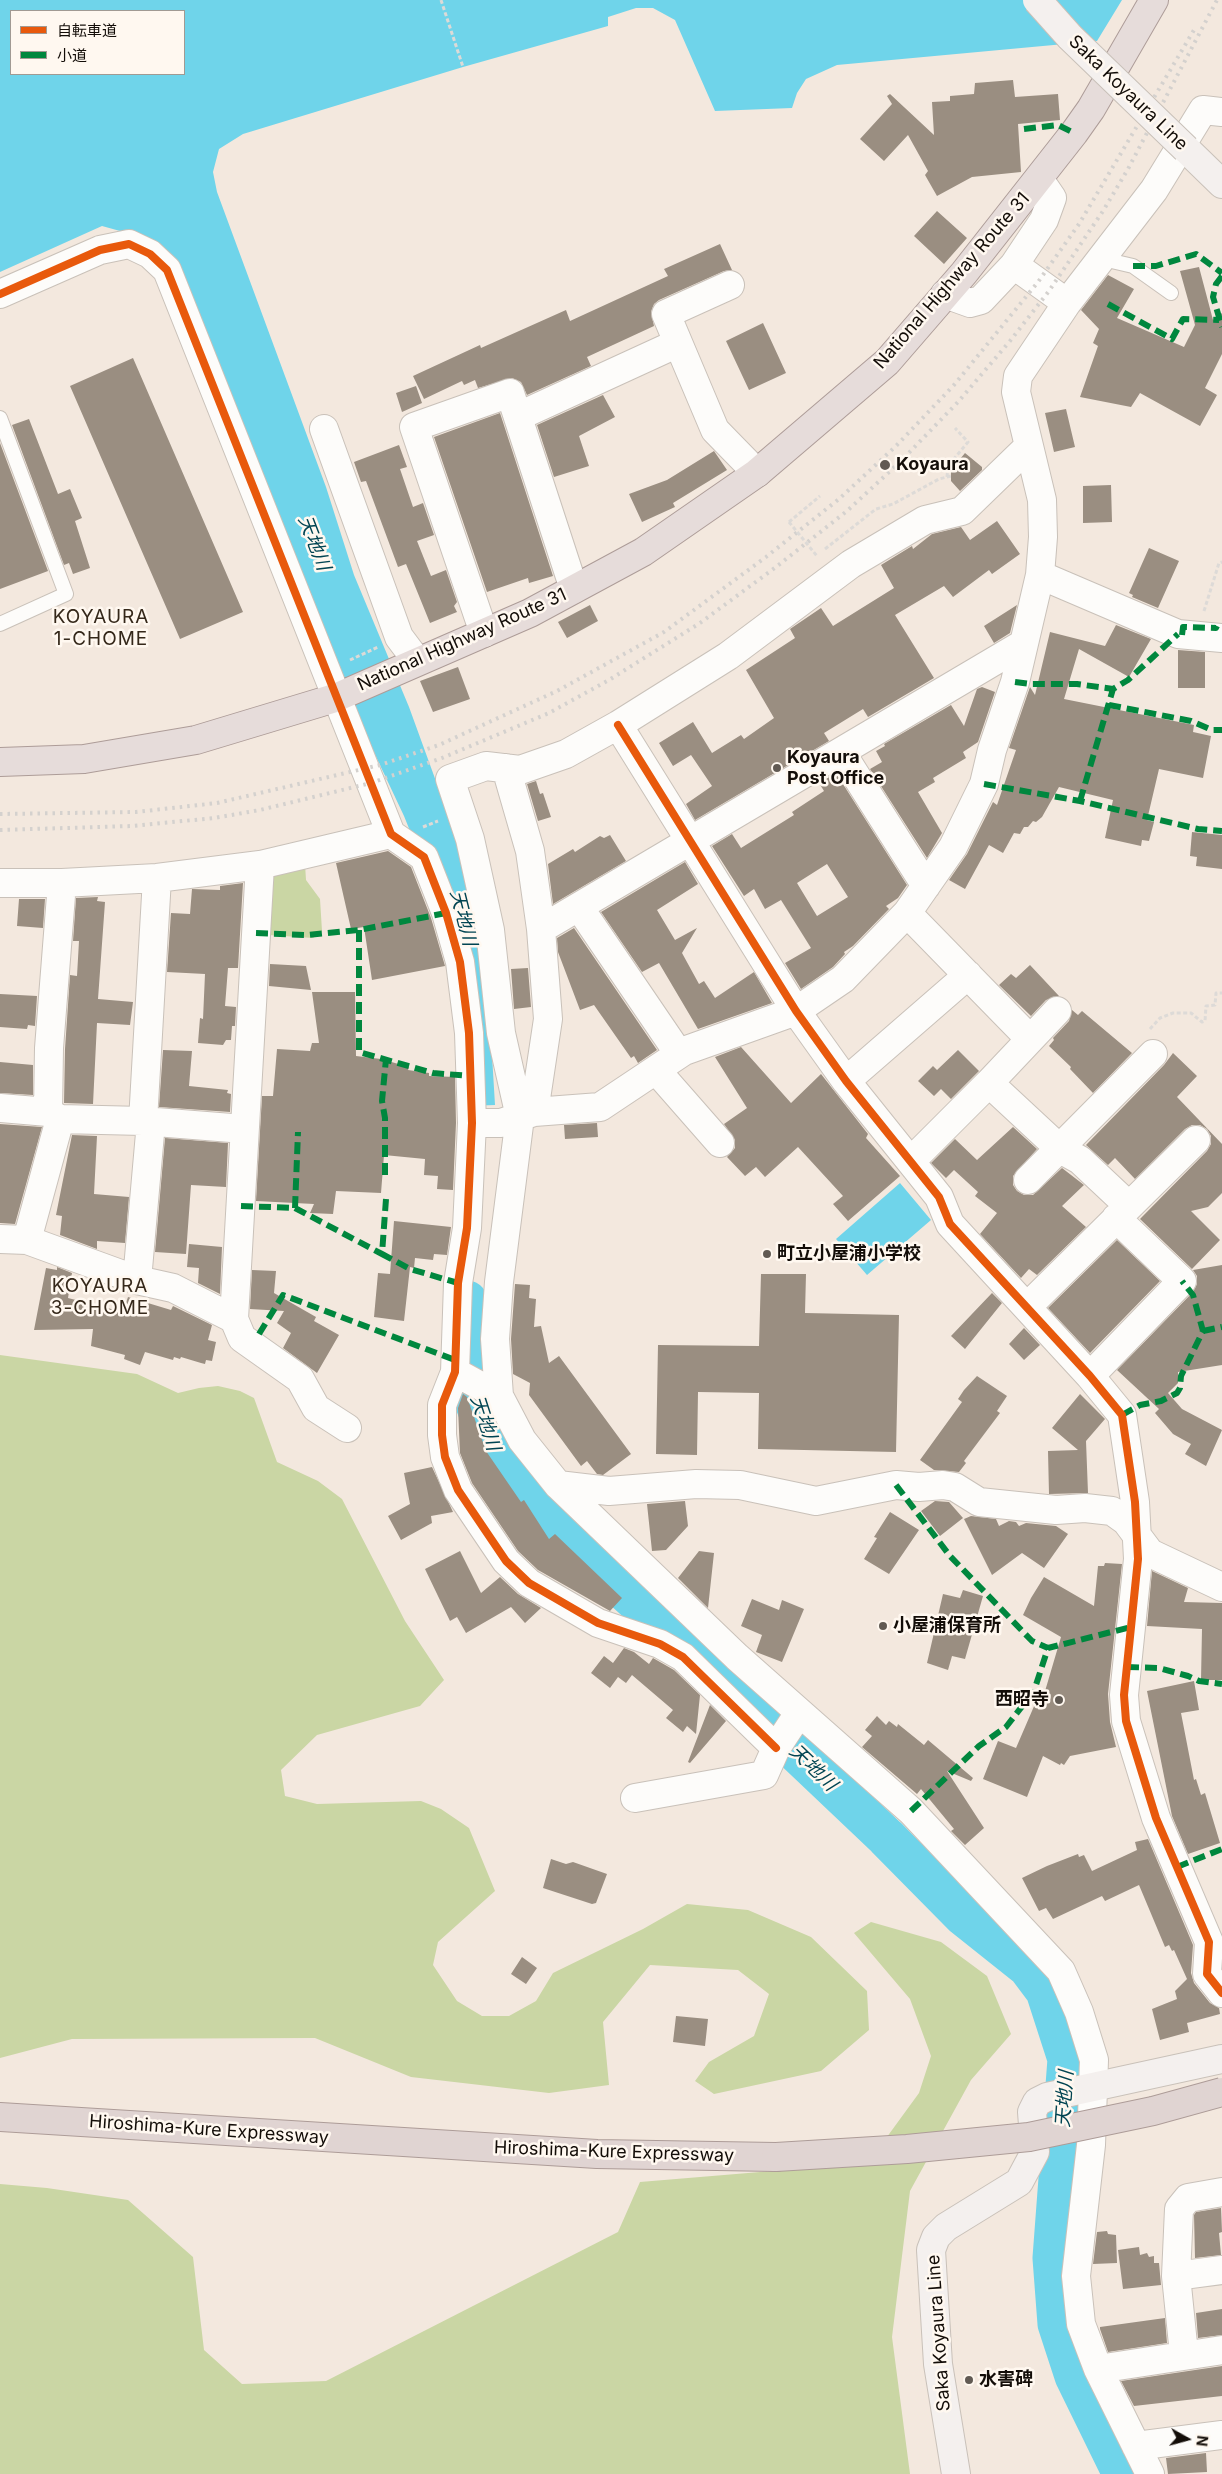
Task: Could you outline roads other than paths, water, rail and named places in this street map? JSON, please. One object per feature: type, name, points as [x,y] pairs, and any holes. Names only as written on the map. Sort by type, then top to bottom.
[{"type":"highway","name":"National Highway Route 31","points":[[0,762],[84,759],[196,740],[338,696],[530,613],[643,552],[756,473],[886,362],[945,294],[1039,179],[1091,109],[1154,0]]},
{"type":"highway","name":"Hiroshima-Kure Expressway","points":[[0,2117],[597,2154],[776,2156],[908,2149],[1029,2137],[1153,2111],[1222,2092]]},
{"type":"main road","name":"Saka Koyaura Line","points":[[1037,0],[1070,37],[1222,184]]},
{"type":"main road","name":"Saka Koyaura Line","points":[[956,2474],[938,2364],[932,2250],[936,2237],[946,2227],[1018,2182],[1035,2152],[1032,2112],[1037,2102],[1047,2097],[1222,2059]]},
{"type":"street","points":[[472,1123],[600,1107],[679,1054],[796,1011],[843,979],[907,913],[953,847],[984,784],[992,750],[1016,682],[1040,575],[1043,537],[1042,500],[1016,392],[1018,376],[1067,303],[1103,259],[1154,190],[1203,110],[1222,112]]},
{"type":"street","points":[[945,294],[970,303],[981,300],[1014,265],[1044,220],[1052,198],[1039,179]]},
{"type":"street","points":[[0,294],[100,250],[129,244],[150,254],[167,270],[338,696],[391,834],[424,857],[446,912],[460,962],[469,1033],[472,1123],[467,1228],[458,1283],[455,1372],[442,1405],[442,1435],[445,1457],[458,1490],[506,1561],[529,1583],[579,1614],[604,1626],[660,1644],[683,1657],[776,1748]]},
{"type":"street","points":[[1014,265],[1067,303]]},
{"type":"street","points":[[730,285],[666,314],[715,430],[756,473]]},
{"type":"street","points":[[519,416],[678,343]]},
{"type":"street","points":[[484,633],[414,427],[510,393],[574,589]]},
{"type":"street","points":[[324,428],[399,637],[407,666]]},
{"type":"street","points":[[518,1117],[501,1033],[490,930],[470,839],[450,779],[486,766],[520,770],[566,754],[618,725],[728,656],[851,564],[925,520],[962,511],[1028,447]]},
{"type":"street","points":[[1040,575],[1178,634],[1216,627]]},
{"type":"street","points":[[541,930],[1023,644]]},
{"type":"street","points":[[618,725],[796,1011],[846,1081],[939,1198],[950,1224],[986,1265],[1028,1306],[1090,1376],[1122,1416],[1135,1502],[1138,1559],[1124,1695],[1126,1721],[1156,1818],[1212,1921],[1206,1974],[1222,1993]]},
{"type":"street","points":[[841,752],[926,886]]},
{"type":"street","points":[[494,1394],[499,1282],[518,1117],[548,1019],[541,930],[530,851],[506,768]]},
{"type":"street","points":[[0,883],[62,883],[157,878],[260,865],[391,834]]},
{"type":"street","points":[[260,865],[234,1319],[242,1338],[300,1379],[316,1408],[347,1428]]},
{"type":"street","points":[[137,1280],[147,1122],[157,878]]},
{"type":"street","points":[[27,1240],[54,1116],[49,1048],[62,883]]},
{"type":"street","points":[[579,907],[679,1054]]},
{"type":"street","points":[[907,913],[1030,1039]]},
{"type":"street","points":[[846,1081],[968,975]]},
{"type":"street","points":[[910,1161],[989,1083],[1056,1011]]},
{"type":"street","points":[[1028,1180],[1153,1054]]},
{"type":"street","points":[[656,1070],[720,1143]]},
{"type":"street","points":[[989,1083],[1060,1149],[1080,1160],[1182,1281],[1090,1376]]},
{"type":"street","points":[[0,1108],[54,1116],[244,1129]]},
{"type":"street","points":[[1028,1306],[1196,1140]]},
{"type":"street","points":[[0,1239],[27,1240],[137,1280],[173,1288],[234,1319]]},
{"type":"street","points":[[455,1372],[494,1394],[522,1440],[558,1485],[730,1650],[911,1811],[1061,1971],[1079,2012],[1094,2060],[1087,2089],[1091,2145],[1076,2276],[1081,2324],[1098,2370],[1150,2474]]},
{"type":"street","points":[[558,1485],[609,1491],[696,1484],[740,1485],[816,1501],[896,1485],[918,1487],[943,1485],[955,1487],[979,1502],[1056,1510],[1085,1508],[1112,1511],[1126,1521],[1150,1553],[1222,1587]]},
{"type":"street","points":[[635,1798],[764,1775],[776,1748],[799,1713]]},
{"type":"street","points":[[1184,2354],[1176,2276],[1179,2209],[1188,2198],[1222,2192]]},
{"type":"street","points":[[1176,2276],[1222,2270]]},
{"type":"street","points":[[1098,2370],[1184,2354],[1222,2350]]},
{"type":"street","points":[[1136,2446],[1222,2436]]},
{"type":"lane","points":[[1103,259],[1133,266],[1171,293]]},
{"type":"lane","points":[[0,418],[66,594],[0,624]]},
{"type":"water","points":[[0,0],[1122,0],[1097,41],[837,65],[806,79],[797,93],[792,108],[715,111],[675,20],[653,8],[636,8],[608,17],[608,26],[463,67],[243,134],[219,149],[213,172],[217,192],[326,487],[354,575],[409,707],[465,861],[477,925],[490,1022],[495,1105],[468,1106],[437,898],[404,816],[354,710],[149,239],[102,226],[0,272]]},
{"type":"water","points":[[900,1183],[931,1220],[867,1275],[836,1239]]},
{"type":"waterway","name":"天地川","points":[[467,1301],[465,1324],[475,1402],[498,1462],[564,1536],[653,1616],[886,1837],[964,1916],[1028,1967],[1046,1991],[1068,2059],[1053,2258],[1058,2324],[1075,2376],[1123,2474]]},
{"type":"railway","points":[[0,830],[132,826],[214,818],[260,810],[371,783],[442,758],[549,713],[609,680],[700,623],[776,567],[847,511],[901,461],[958,402],[1010,341],[1049,291],[1103,211],[1128,169],[1217,0]]},
{"type":"railway","points":[[0,814],[136,812],[217,803],[380,765],[439,745],[557,691],[664,632],[766,557],[839,499],[896,446],[954,385],[1038,282],[1079,224],[1194,30]]},
{"type":"place","name":"Koyaura","points":[[885,465]]},
{"type":"place","name":"Koyaura Post Office","points":[[777,768]]},
{"type":"place","name":"町立小屋浦小学校","points":[[767,1254]]},
{"type":"place","name":"小屋浦保育所","points":[[883,1626]]},
{"type":"place","name":"西昭寺","points":[[1059,1700]]},
{"type":"place","name":"水害碑","points":[[969,2380]]},
{"type":"district","name":"KOYAURA 1-CHOME","points":[[101,628]]},
{"type":"district","name":"KOYAURA 3-CHOME","points":[[100,1297]]}]
